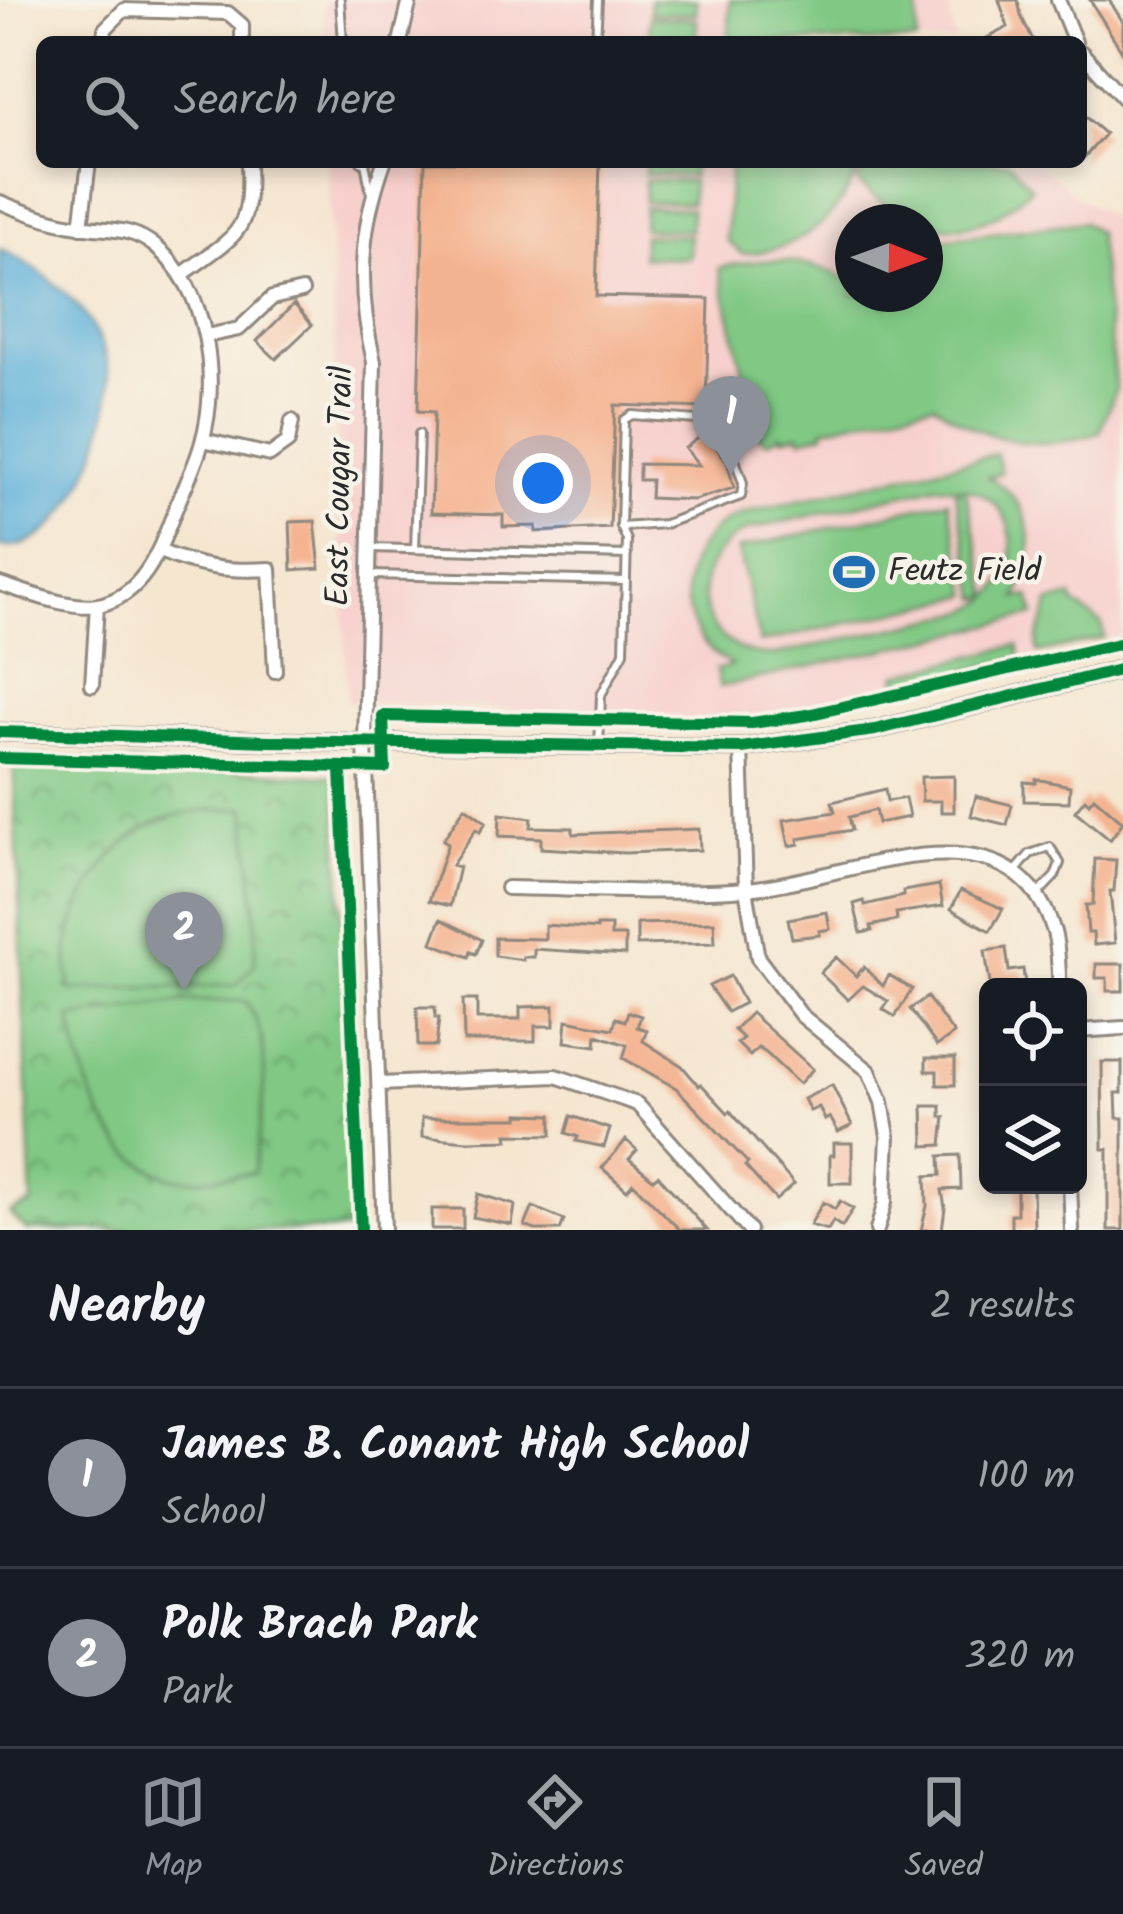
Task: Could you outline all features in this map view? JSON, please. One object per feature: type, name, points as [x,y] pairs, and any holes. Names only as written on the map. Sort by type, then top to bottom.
[{"type":"street","points":[[401,36],[410,0]]},
{"type":"street","points":[[1058,0],[1073,36]]},
{"type":"street","points":[[104,35],[124,10],[228,13],[242,25],[242,36]]},
{"type":"street","points":[[1087,59],[1123,98]]},
{"type":"street","points":[[81,227],[88,168]]},
{"type":"street","points":[[183,274],[237,234],[246,220],[248,168]]},
{"type":"street","name":"East Cougar Trail","points":[[382,168],[372,197],[362,309],[374,362],[365,743],[384,1230]]},
{"type":"street","points":[[0,202],[35,217],[81,227],[130,230],[155,246],[183,274],[206,336],[208,385],[203,440],[159,551],[137,586],[97,605],[45,598],[0,584]]},
{"type":"street","points":[[206,336],[239,329],[272,298],[302,291]]},
{"type":"street","points":[[203,440],[269,455],[287,442],[292,422]]},
{"type":"street","points":[[159,551],[199,567],[231,572],[270,569],[275,671]]},
{"type":"street","points":[[92,685],[97,605]]},
{"type":"street","points":[[0,732],[741,748],[875,730],[1123,670]]},
{"type":"street","points":[[741,748],[746,889],[758,958],[801,1015],[869,1071],[882,1102],[888,1136],[885,1202],[877,1230]]},
{"type":"street","points":[[507,889],[746,889],[810,880],[917,854],[976,855],[1028,882],[1054,932],[1059,978]]},
{"type":"street","points":[[1087,1030],[1123,1028]]},
{"type":"street","points":[[380,1084],[556,1076],[637,1104],[748,1230]]},
{"type":"street","points":[[1070,1194],[1072,1230]]},
{"type":"lane","points":[[340,0],[343,36]]},
{"type":"lane","points":[[596,36],[598,0]]},
{"type":"lane","points":[[366,168],[372,197]]},
{"type":"lane","points":[[599,748],[601,694],[624,652],[627,540],[621,527],[624,420],[632,415],[722,422],[743,483],[741,496],[664,524],[621,527]]},
{"type":"lane","points":[[415,549],[419,434]]},
{"type":"lane","points":[[368,548],[627,555]]},
{"type":"lane","points":[[368,575],[626,581]]},
{"type":"lane","points":[[1014,873],[1041,848],[1050,847],[1056,853],[1060,863],[1054,876],[1036,896]]},
{"type":"shaded area","points":[[323,0],[947,0],[955,36],[324,36]]},
{"type":"shaded area","points":[[328,168],[1043,168],[1077,197],[1120,222],[1123,635],[785,714],[708,719],[347,702]]},
{"type":"green space","points":[[650,0],[697,0],[696,14],[650,13]]},
{"type":"green space","points":[[730,0],[918,0],[917,36],[729,36]]},
{"type":"green space","points":[[650,17],[697,19],[696,36],[649,36]]},
{"type":"green space","points":[[646,168],[692,168],[692,176],[645,174]]},
{"type":"green space","points":[[730,168],[857,168],[842,200],[816,228],[783,246],[742,254],[726,240]]},
{"type":"green space","points":[[869,168],[1014,168],[1031,187],[1010,206],[965,226],[943,227],[943,204],[885,204],[856,180]]},
{"type":"green space","points":[[645,180],[692,181],[691,203],[644,202]]},
{"type":"green space","points":[[644,207],[691,209],[690,231],[643,229]]},
{"type":"green space","points":[[1083,222],[1097,232],[1116,389],[1100,432],[1056,443],[1013,441],[973,427],[934,403],[824,428],[824,433],[801,439],[799,434],[782,438],[782,434],[768,442],[758,436],[758,419],[755,421],[751,404],[746,405],[741,381],[745,379],[719,268],[771,261],[835,273],[835,312],[943,312],[943,239]]},
{"type":"green space","points":[[643,235],[690,236],[689,258],[642,257]]},
{"type":"green space","points":[[996,454],[1001,473],[988,477],[1016,500],[1029,530],[1029,564],[1017,598],[1030,596],[1035,615],[720,687],[716,670],[732,665],[710,650],[696,630],[686,586],[703,543],[720,525],[743,513]],"holes":[[[939,486],[963,488],[955,491],[979,598],[990,596],[965,488],[1000,510],[1012,547],[1001,585],[987,600],[968,611],[776,655],[749,652],[728,642],[713,626],[704,585],[711,564],[725,545],[748,530]]]},
{"type":"green space","name":"Feutz Field","points":[[948,500],[970,595],[760,643],[738,549]]},
{"type":"green space","points":[[1072,597],[1073,603],[1102,624],[1104,638],[1038,653],[1049,603]]},
{"type":"green space","points":[[1018,645],[1021,658],[900,687],[897,674]]},
{"type":"green space","points":[[13,755],[336,777],[356,1230],[26,1230],[10,1213],[32,1204]]},
{"type":"green space","points":[[246,808],[256,917],[255,964],[236,985],[70,990],[68,955],[73,925],[89,888],[115,854],[162,820]]},
{"type":"green space","points":[[188,1001],[245,1001],[255,1019],[264,1084],[254,1173],[178,1179],[147,1166],[112,1133],[89,1089],[71,1018]]},
{"type":"water","points":[[0,249],[34,268],[78,307],[99,340],[109,384],[98,445],[69,506],[49,529],[26,543],[0,547]]},
{"type":"building","points":[[999,0],[1018,0],[1031,36],[991,36],[1008,27]]},
{"type":"building","points":[[1090,0],[1109,0],[1123,22],[1123,53]]},
{"type":"building","points":[[1087,118],[1105,134],[1087,154]]},
{"type":"building","points":[[425,168],[600,168],[596,296],[709,299],[706,408],[615,405],[610,528],[536,532],[536,526],[503,527],[503,515],[431,513],[434,412],[418,411]]},
{"type":"building","points":[[294,304],[312,325],[276,359],[257,341]]},
{"type":"building","points":[[705,433],[727,461],[734,488],[694,500],[650,498],[651,480],[639,480],[639,464],[699,465],[685,448]]},
{"type":"building","points":[[315,521],[320,568],[292,570],[290,522]]},
{"type":"building","points":[[954,776],[954,812],[941,812],[941,801],[922,801],[921,777]]},
{"type":"building","points":[[1036,779],[1070,786],[1069,802],[1024,801],[1024,782],[1036,783]]},
{"type":"building","points":[[885,789],[887,801],[905,798],[909,817],[878,823],[875,810],[849,817],[852,830],[798,839],[799,844],[789,846],[784,820],[835,812],[832,802]]},
{"type":"building","points":[[976,796],[1012,805],[1007,825],[971,816]]},
{"type":"building","points":[[1094,797],[1123,822],[1110,840],[1075,811],[1085,799],[1089,803]]},
{"type":"building","points":[[465,807],[486,822],[452,865],[459,867],[450,906],[429,901],[448,843],[443,840]]},
{"type":"building","points":[[500,814],[532,818],[531,827],[573,828],[573,834],[699,829],[700,850],[625,853],[541,848],[541,838],[499,836]]},
{"type":"building","points":[[1095,859],[1116,860],[1114,891],[1110,891],[1115,943],[1094,945],[1093,933],[1088,933],[1086,905],[1093,905]]},
{"type":"building","points":[[939,885],[943,906],[896,913],[897,920],[861,933],[854,904]]},
{"type":"building","points":[[961,890],[1003,909],[990,931],[951,909]]},
{"type":"building","points":[[827,912],[830,929],[792,938],[788,919]]},
{"type":"building","points":[[441,919],[482,940],[476,954],[471,952],[469,957],[432,943]]},
{"type":"building","points":[[714,922],[715,943],[637,945],[637,924]]},
{"type":"building","points":[[545,925],[611,926],[611,936],[625,936],[625,955],[534,949],[534,957],[523,960],[495,956],[495,938],[545,939]]},
{"type":"building","points":[[1006,948],[1009,971],[1023,969],[1024,978],[989,978],[985,951]]},
{"type":"building","points":[[836,957],[856,976],[864,967],[883,986],[889,975],[912,989],[895,1017],[883,1009],[888,1001],[863,986],[848,1000],[820,973]]},
{"type":"building","points":[[1096,964],[1123,964],[1123,991],[1107,991],[1107,978],[1096,978]]},
{"type":"building","points":[[730,976],[744,1003],[727,1012],[709,986]]},
{"type":"building","points":[[927,997],[954,1034],[937,1046],[910,1009]]},
{"type":"building","points":[[463,1000],[477,1000],[477,1019],[520,1019],[520,1007],[554,1006],[554,1026],[535,1026],[535,1041],[464,1041]]},
{"type":"building","points":[[417,1007],[435,1007],[435,1018],[439,1018],[436,1046],[418,1046]]},
{"type":"building","points":[[628,1012],[641,1016],[637,1027],[647,1030],[643,1041],[682,1066],[730,1111],[794,1184],[776,1200],[745,1166],[748,1163],[676,1088],[623,1058],[627,1045],[597,1035],[596,1046],[565,1042],[567,1020],[613,1029],[616,1018],[625,1021]]},
{"type":"building","points":[[751,1013],[813,1069],[799,1084],[766,1053],[758,1048],[750,1056],[737,1043],[743,1038],[734,1030]]},
{"type":"building","points":[[926,1058],[955,1058],[955,1085],[937,1085],[937,1071],[926,1071]]},
{"type":"building","points":[[1102,1062],[1122,1062],[1122,1093],[1116,1093],[1117,1118],[1123,1118],[1123,1230],[1108,1230]]},
{"type":"building","points":[[832,1085],[852,1125],[838,1132],[830,1117],[825,1120],[819,1107],[810,1111],[804,1099]]},
{"type":"building","points":[[923,1106],[941,1106],[941,1117],[945,1117],[942,1145],[924,1146]]},
{"type":"building","points":[[519,1114],[552,1115],[552,1135],[507,1134],[508,1140],[468,1141],[422,1137],[422,1118],[519,1118]]},
{"type":"building","points":[[571,1116],[610,1129],[604,1147],[576,1141],[578,1137],[566,1133]]},
{"type":"building","points":[[626,1140],[637,1150],[629,1159],[653,1179],[658,1175],[707,1230],[680,1230],[633,1183],[627,1190],[602,1168]]},
{"type":"building","points":[[834,1143],[852,1143],[852,1183],[830,1183]]},
{"type":"building","points":[[960,1155],[961,1189],[942,1190],[942,1230],[921,1230],[927,1206],[926,1176],[941,1175],[940,1156]]},
{"type":"building","points":[[478,1194],[515,1205],[512,1225],[473,1217]]},
{"type":"building","points":[[1017,1194],[1033,1194],[1034,1230],[1011,1230],[1011,1214],[1017,1214]]},
{"type":"building","points":[[840,1201],[853,1209],[842,1227],[833,1221],[828,1230],[810,1225],[823,1202],[835,1209]]},
{"type":"building","points":[[533,1207],[564,1220],[560,1230],[525,1226]]},
{"type":"building","points":[[432,1209],[463,1209],[463,1229],[432,1229]]},
{"type":"cycle path","points":[[0,758],[385,768],[383,716],[752,723],[807,715],[1123,643]]},
{"type":"cycle path","points":[[0,732],[741,748],[875,730],[1123,669]]},
{"type":"cycle path","points":[[341,769],[361,1230]]},
{"type":"place","name":"James B. Conant High School","points":[[731,475]]},
{"type":"place","name":"Feutz Field","points":[[854,572]]},
{"type":"place","name":"Polk Brach Park","points":[[184,991]]}]
